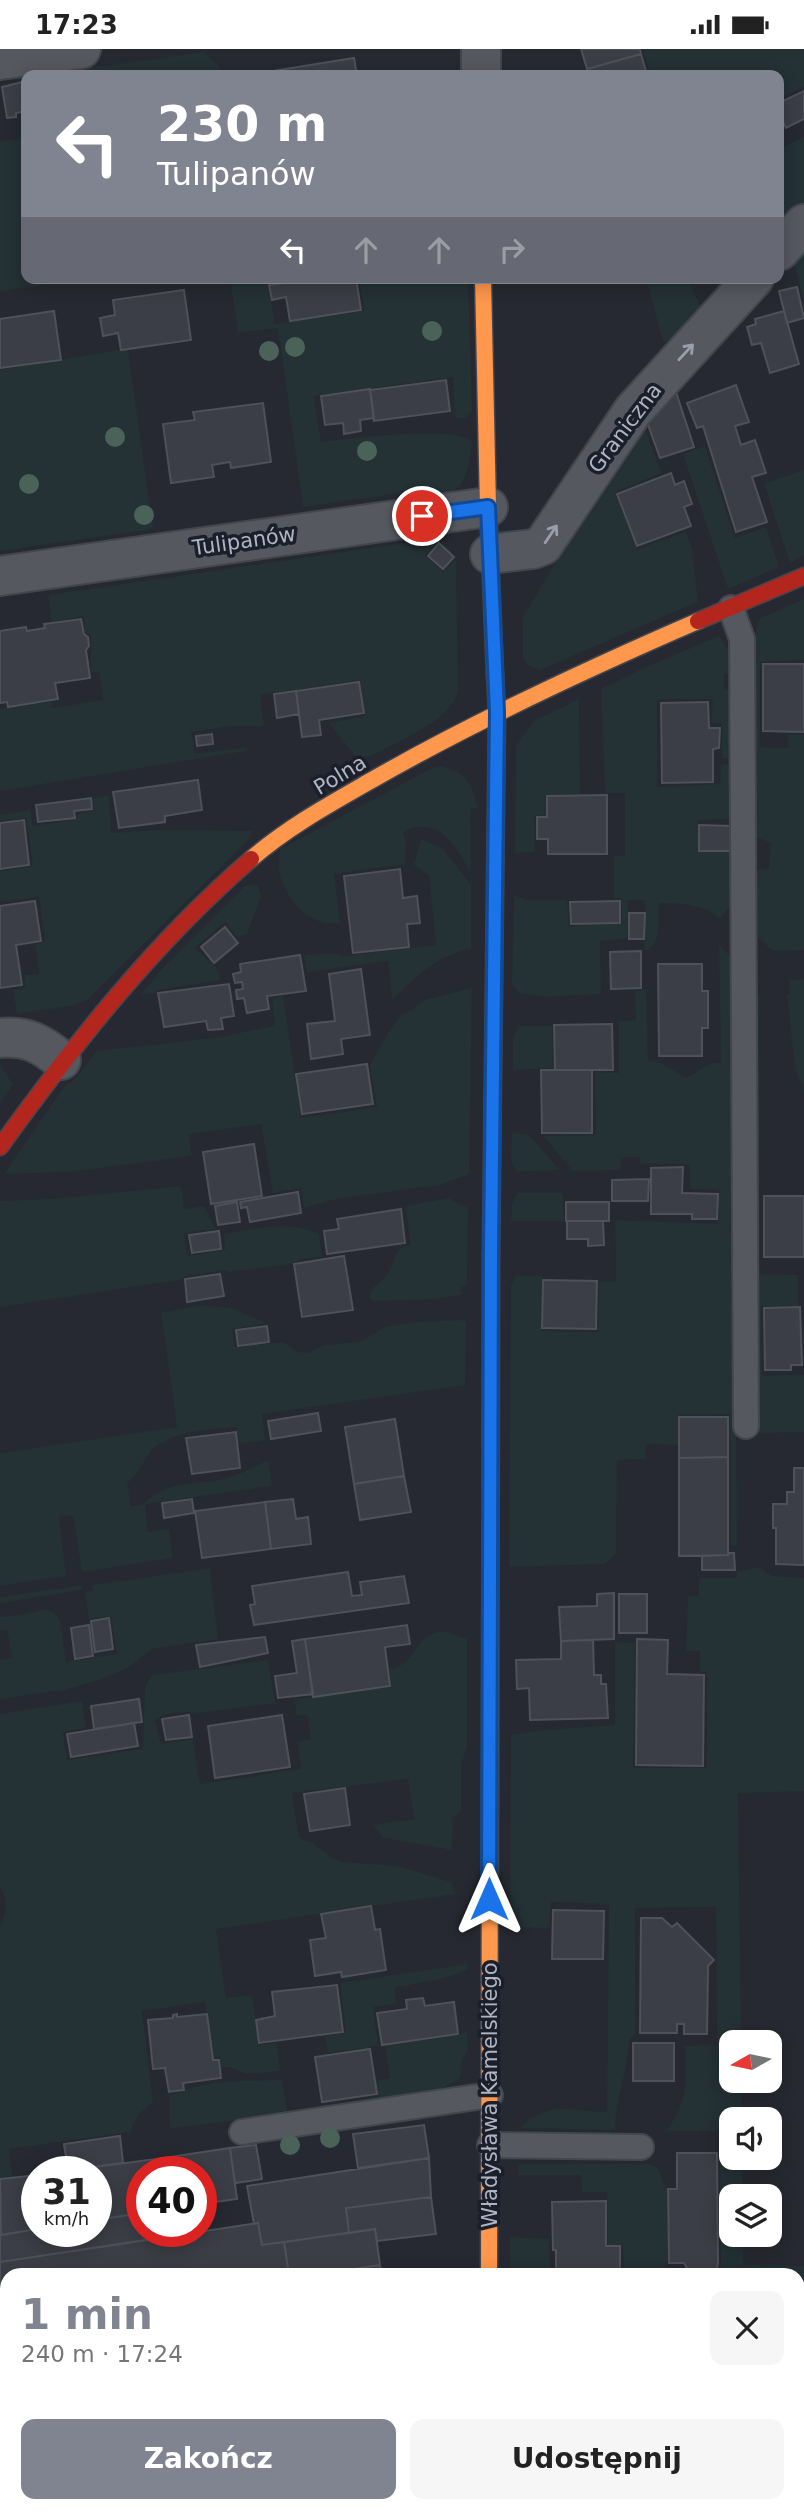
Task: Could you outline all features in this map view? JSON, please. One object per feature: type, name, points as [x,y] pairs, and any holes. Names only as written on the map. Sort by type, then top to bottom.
[{"type":"street","points":[[0,60],[80,49]]},
{"type":"street","points":[[481,49],[481,70]]},
{"type":"street","points":[[784,246],[804,224]]},
{"type":"street","name":"Władysława Kamelskiego","points":[[483,284],[488,507],[497,712],[491,1236],[489,2268]]},
{"type":"street","name":"Graniczna","points":[[490,554],[540,548],[548,540],[633,411],[749,284]]},
{"type":"street","name":"Tulipanów","points":[[0,576],[488,507]]},
{"type":"street","name":"Polna","points":[[0,1147],[61,1061],[121,986],[262,849],[288,830],[410,757],[497,712],[804,576]]},
{"type":"street","points":[[0,1038],[22,1037],[31,1040],[47,1048],[61,1061]]},
{"type":"lane","points":[[731,608],[742,639],[746,1426]]},
{"type":"lane","points":[[242,2132],[491,2095]]},
{"type":"lane","points":[[490,2145],[641,2147]]},
{"type":"shaded area","points":[[643,49],[804,49],[804,87],[784,96],[784,70],[649,70]]},
{"type":"shaded area","points":[[204,52],[221,70],[81,70]]},
{"type":"shaded area","points":[[804,137],[804,205],[784,226],[784,147]]},
{"type":"shaded area","points":[[21,139],[21,284],[49,284],[0,291],[0,142]]},
{"type":"shaded area","points":[[804,248],[804,301],[793,260]]},
{"type":"shaded area","points":[[231,284],[268,284],[275,324],[364,311],[360,284],[468,284],[472,411],[465,418],[455,418],[453,377],[314,396],[321,442],[424,433],[461,437],[472,442],[470,460],[462,483],[448,493],[407,501],[402,493],[303,507],[278,328],[238,333]]},
{"type":"shaded area","points":[[648,284],[690,284],[703,311],[671,344],[669,340],[663,342]]},
{"type":"shaded area","points":[[128,350],[153,529],[0,551],[0,370]]},
{"type":"shaded area","points":[[644,425],[661,473],[615,492],[637,549],[686,532],[692,548],[698,602],[540,670],[529,666],[523,657],[523,617],[609,472]]},
{"type":"shaded area","points":[[705,446],[735,538],[766,527],[779,567],[728,589],[683,454]]},
{"type":"shaded area","points":[[804,470],[804,556],[790,563],[764,484]]},
{"type":"shaded area","points":[[432,539],[437,543],[425,555],[443,572],[456,559],[458,692],[444,713],[420,730],[369,757],[357,758],[329,723],[365,716],[360,680],[260,695],[264,726],[230,726],[191,732],[195,754],[247,747],[246,751],[0,791],[0,709],[51,702],[52,708],[103,700],[99,672],[91,673],[91,635],[85,632],[84,616],[52,622],[48,595]]},
{"type":"shaded area","points":[[804,599],[804,660],[760,662],[760,747],[788,748],[788,735],[804,735],[804,950],[773,951],[755,935],[754,870],[769,869],[771,843],[753,836],[756,631],[759,619]]},
{"type":"shaded area","points":[[719,636],[732,656],[733,672],[724,674],[724,689],[733,688],[733,758],[722,758],[722,723],[711,723],[713,699],[657,699],[657,787],[720,784],[721,765],[733,763],[732,819],[698,820],[698,852],[731,851],[731,906],[720,918],[691,905],[659,903],[657,938],[650,948],[644,951],[644,900],[628,900],[627,939],[600,941],[601,994],[549,997],[519,993],[512,984],[514,895],[526,900],[567,900],[569,926],[622,924],[621,898],[614,898],[614,856],[625,856],[625,793],[605,793],[601,689]]},
{"type":"shaded area","points":[[579,699],[580,794],[545,795],[546,815],[534,816],[535,852],[515,853],[516,746],[534,721]]},
{"type":"shaded area","points":[[436,766],[454,770],[465,778],[476,799],[478,808],[470,809],[471,872],[452,843],[440,832],[424,827],[412,828],[403,834],[406,840],[405,864],[334,874],[340,923],[320,921],[302,911],[289,895],[280,876],[280,849]]},
{"type":"shaded area","points":[[109,795],[111,833],[161,830],[253,831],[246,842],[88,999],[76,1005],[17,1014],[13,990],[26,988],[24,975],[39,974],[35,944],[45,942],[39,897],[0,902],[0,871],[33,866],[26,818],[0,821],[0,815],[30,810],[33,826],[77,819],[77,814],[94,811],[93,798]]},
{"type":"shaded area","points":[[421,839],[443,849],[471,885],[471,949],[438,962],[392,1000],[388,961],[307,972],[304,955],[332,953],[344,956],[436,945],[429,876],[414,865]]},
{"type":"shaded area","points":[[258,885],[261,897],[247,934],[237,937],[225,922],[195,948],[216,968],[221,980],[140,995],[245,886]]},
{"type":"shaded area","points":[[719,945],[731,957],[732,1222],[729,1225],[735,1257],[737,1546],[731,1545],[730,1414],[678,1415],[678,1445],[646,1444],[645,1459],[617,1460],[616,1554],[605,1564],[509,1567],[511,1286],[516,1276],[542,1276],[541,1331],[598,1332],[599,1282],[616,1281],[615,1220],[718,1224],[719,1190],[690,1189],[690,1164],[640,1164],[640,1157],[621,1157],[620,1170],[573,1171],[543,1136],[596,1135],[595,1072],[619,1073],[619,1021],[636,1020],[635,991],[646,990],[648,1060],[659,1062],[686,1078],[711,1063],[721,1063]]},
{"type":"shaded area","points":[[804,979],[804,1090],[795,1070],[787,994],[790,994],[789,980]]},
{"type":"shaded area","points":[[472,988],[469,1174],[440,1185],[336,1199],[304,1208],[301,1188],[273,1193],[261,1124],[189,1134],[192,1156],[69,1172],[4,1174],[66,1084],[72,1082],[97,1051],[220,1037],[273,1026],[275,1023],[272,997],[283,995],[301,1118],[377,1107],[370,1065],[400,1017],[425,1000]]},
{"type":"shaded area","points":[[759,996],[760,1257],[754,1256],[753,997]]},
{"type":"shaded area","points":[[520,1026],[552,1026],[553,1068],[513,1070],[513,1036]]},
{"type":"shaded area","points":[[0,1064],[13,1085],[0,1102]]},
{"type":"shaded area","points":[[512,1132],[529,1135],[560,1170],[517,1172],[511,1161]]},
{"type":"shaded area","points":[[181,1186],[184,1209],[204,1206],[216,1229],[184,1233],[187,1256],[225,1250],[224,1234],[284,1226],[319,1234],[322,1257],[0,1307],[0,1201],[50,1199]]},
{"type":"shaded area","points":[[517,1193],[563,1193],[564,1221],[511,1221],[512,1204]]},
{"type":"shaded area","points":[[448,1198],[468,1208],[467,1285],[462,1287],[461,1295],[425,1300],[372,1301],[369,1297],[371,1292],[387,1275],[397,1253],[410,1245],[406,1206]]},
{"type":"shaded area","points":[[755,1274],[798,1275],[798,1306],[761,1306],[762,1376],[804,1375],[804,1432],[756,1433]]},
{"type":"shaded area","points":[[201,1305],[232,1308],[267,1323],[232,1329],[235,1347],[284,1342],[298,1352],[309,1353],[324,1345],[360,1342],[386,1326],[461,1320],[466,1322],[465,1385],[262,1414],[265,1440],[239,1444],[236,1427],[193,1432],[171,1438],[153,1449],[127,1483],[131,1506],[144,1504],[153,1496],[172,1487],[227,1478],[268,1460],[272,1486],[145,1504],[148,1532],[169,1529],[173,1558],[82,1572],[73,1515],[59,1517],[66,1576],[0,1586],[0,1453],[177,1427],[161,1313]]},
{"type":"shaded area","points":[[759,1567],[772,1576],[804,1578],[804,1791],[738,1793],[741,2030],[719,2030],[719,2093],[741,2093],[742,2107],[719,2107],[719,2131],[666,2131],[682,2100],[685,2046],[717,2045],[716,1907],[635,1908],[635,2034],[629,2040],[615,2130],[520,2128],[541,2113],[551,2110],[607,2112],[609,1904],[551,1902],[549,1928],[510,1927],[511,1735],[615,1725],[615,1642],[635,1643],[633,1768],[707,1768],[707,1672],[700,1672],[700,1651],[686,1651],[688,1596],[699,1596],[699,1578],[737,1578],[737,1571]]},
{"type":"shaded area","points":[[210,1568],[218,1639],[152,1649],[129,1667],[100,1680],[63,1690],[0,1699],[0,1660],[12,1658],[7,1630],[0,1631],[0,1617],[46,1609],[54,1613],[60,1620],[66,1662],[117,1654],[111,1616],[89,1619],[85,1592],[93,1591],[93,1585]]},
{"type":"shaded area","points":[[84,1585],[81,1590],[0,1603],[0,1597]]},
{"type":"shaded area","points":[[445,1631],[467,1639],[467,1747],[461,1765],[461,1811],[453,1817],[452,1850],[384,1838],[372,1825],[414,1819],[408,1779],[292,1793],[299,1838],[313,1843],[341,1862],[397,1866],[451,1882],[455,1894],[216,1929],[226,1998],[252,1995],[259,2045],[277,2043],[280,2071],[245,2074],[229,2067],[221,2067],[220,2057],[213,2058],[205,2002],[142,2011],[153,2102],[138,2115],[130,2132],[9,2149],[12,2176],[0,2178],[0,1926],[6,1906],[0,1887],[0,1714],[82,1701],[86,1728],[63,1734],[67,1760],[143,1749],[145,1686],[152,1675],[268,1660],[275,1703],[165,1715],[155,1720],[161,1744],[193,1739],[200,1784],[301,1769],[298,1742],[311,1739],[307,1715],[296,1716],[295,1699],[391,1687],[389,1669],[405,1662],[425,1638]]},
{"type":"shaded area","points":[[467,1964],[467,1970],[445,1978],[395,1988],[396,2004],[373,2007],[378,2046],[328,2053],[325,2036],[346,2033],[340,1983]]},
{"type":"shaded area","points":[[467,2031],[468,2051],[462,2059],[460,2078],[439,2090],[379,2100],[376,2081],[390,2078],[385,2046],[458,2035]]},
{"type":"shaded area","points":[[282,2080],[287,2110],[281,2114],[170,2129],[169,2095],[212,2084]]},
{"type":"shaded area","points":[[518,2164],[648,2164],[657,2167],[667,2190],[667,2268],[624,2268],[623,2246],[608,2245],[607,2192],[582,2192],[581,2175],[518,2175]]},
{"type":"shaded area","points":[[720,2170],[742,2170],[743,2184],[720,2184]]},
{"type":"shaded area","points":[[510,2237],[549,2239],[550,2268],[510,2268]]},
{"type":"shaded area","points":[[721,2247],[743,2247],[743,2265],[804,2268],[720,2268]]},
{"type":"building","points":[[581,49],[640,49],[641,54],[587,69]]},
{"type":"building","points":[[641,54],[646,70],[587,70]]},
{"type":"building","points":[[354,58],[356,70],[279,70]]},
{"type":"building","points":[[21,82],[21,112],[16,113],[16,117],[7,118],[2,87]]},
{"type":"building","points":[[804,91],[804,119],[786,128],[784,124],[784,101]]},
{"type":"building","points":[[357,284],[361,310],[290,321],[286,297],[272,300],[269,285]]},
{"type":"building","points":[[797,287],[804,318],[787,323],[779,291]]},
{"type":"building","points":[[184,290],[191,340],[121,350],[118,333],[103,336],[100,318],[115,315],[113,300]]},
{"type":"building","points":[[54,311],[61,360],[0,368],[0,319]]},
{"type":"building","points":[[784,311],[799,364],[770,373],[761,343],[752,345],[747,327],[756,324],[755,319]]},
{"type":"building","points":[[446,380],[450,411],[374,421],[370,390]]},
{"type":"building","points":[[736,385],[749,422],[735,426],[741,445],[755,440],[766,473],[752,477],[767,522],[736,532],[703,426],[697,428],[687,403]]},
{"type":"building","points":[[674,386],[694,447],[660,458],[647,422]]},
{"type":"building","points":[[370,389],[374,418],[360,420],[361,431],[344,434],[343,423],[325,425],[321,396]]},
{"type":"building","points":[[263,403],[271,462],[231,468],[230,462],[212,465],[214,477],[171,483],[163,424],[195,420],[193,412]]},
{"type":"building","points":[[671,473],[675,485],[684,481],[692,504],[684,507],[691,526],[637,546],[617,494]]},
{"type":"building","points":[[439,543],[454,557],[443,569],[428,556]]},
{"type":"building","points":[[81,619],[84,634],[88,637],[89,646],[86,650],[90,678],[55,683],[58,699],[8,707],[7,702],[0,703],[0,631],[26,627],[27,631],[45,628],[44,624]]},
{"type":"building","points":[[763,664],[804,664],[804,732],[763,731]]},
{"type":"building","points":[[359,682],[364,713],[319,720],[321,735],[302,737],[296,691]]},
{"type":"building","points":[[296,691],[299,714],[277,718],[274,694]]},
{"type":"building","points":[[708,702],[709,728],[720,728],[719,748],[713,749],[713,782],[662,783],[661,703]]},
{"type":"building","points":[[212,734],[213,744],[197,746],[196,736]]},
{"type":"building","points":[[198,780],[202,810],[165,816],[165,822],[119,828],[113,792]]},
{"type":"building","points":[[607,795],[607,854],[548,854],[548,839],[537,839],[537,817],[547,817],[547,796]]},
{"type":"building","points":[[91,798],[92,809],[74,811],[75,818],[38,822],[36,805]]},
{"type":"building","points":[[24,820],[29,865],[0,869],[0,823]]},
{"type":"building","points":[[699,825],[732,826],[733,851],[699,851]]},
{"type":"building","points":[[400,869],[403,898],[417,896],[420,923],[407,924],[409,947],[353,953],[344,876]]},
{"type":"building","points":[[35,901],[41,941],[16,945],[22,985],[0,988],[0,906]]},
{"type":"building","points":[[620,901],[620,923],[571,924],[570,902]]},
{"type":"building","points":[[629,913],[645,913],[644,939],[629,939]]},
{"type":"building","points":[[225,927],[238,943],[214,963],[201,947]]},
{"type":"building","points":[[641,951],[641,988],[611,989],[610,952]]},
{"type":"building","points":[[300,955],[306,991],[267,996],[269,1009],[247,1013],[244,998],[237,999],[236,990],[243,989],[242,982],[235,983],[233,974],[241,972],[240,964]]},
{"type":"building","points":[[658,964],[702,964],[702,991],[708,991],[708,1028],[702,1028],[702,1056],[659,1056]]},
{"type":"building","points":[[361,969],[370,1035],[341,1039],[343,1054],[311,1059],[307,1024],[335,1021],[329,974]]},
{"type":"building","points":[[229,984],[234,1016],[221,1018],[223,1029],[208,1030],[206,1021],[164,1027],[158,993]]},
{"type":"building","points":[[612,1024],[613,1070],[555,1070],[554,1025]]},
{"type":"building","points":[[367,1064],[373,1104],[302,1114],[296,1074]]},
{"type":"building","points":[[541,1070],[592,1070],[592,1133],[542,1133]]},
{"type":"building","points":[[254,1144],[262,1196],[211,1204],[203,1152]]},
{"type":"building","points":[[683,1167],[682,1193],[718,1194],[717,1219],[692,1219],[692,1214],[651,1214],[651,1168]]},
{"type":"building","points":[[649,1179],[648,1201],[612,1201],[612,1180]]},
{"type":"building","points":[[298,1192],[301,1213],[250,1222],[247,1207],[241,1208],[240,1202]]},
{"type":"building","points":[[764,1196],[804,1196],[804,1257],[764,1257]]},
{"type":"building","points":[[237,1202],[240,1222],[218,1225],[215,1206]]},
{"type":"building","points":[[566,1202],[609,1202],[609,1221],[566,1221]]},
{"type":"building","points":[[401,1209],[405,1243],[327,1254],[324,1231],[339,1229],[337,1219]]},
{"type":"building","points":[[567,1221],[603,1221],[604,1245],[588,1246],[588,1239],[567,1239]]},
{"type":"building","points":[[219,1231],[221,1249],[192,1253],[189,1235]]},
{"type":"building","points":[[344,1256],[353,1310],[302,1317],[294,1264]]},
{"type":"building","points":[[220,1274],[224,1296],[187,1302],[185,1279]]},
{"type":"building","points":[[543,1280],[597,1281],[596,1329],[542,1328]]},
{"type":"building","points":[[800,1307],[802,1365],[791,1365],[791,1370],[765,1370],[764,1308]]},
{"type":"building","points":[[267,1326],[269,1342],[238,1346],[236,1330]]},
{"type":"building","points":[[318,1413],[321,1431],[271,1439],[268,1421]]},
{"type":"building","points":[[679,1417],[728,1417],[728,1457],[679,1458]]},
{"type":"building","points":[[395,1419],[404,1476],[354,1484],[345,1427]]},
{"type":"building","points":[[236,1432],[240,1468],[192,1474],[186,1438]]},
{"type":"building","points":[[728,1457],[728,1555],[679,1556],[679,1458]]},
{"type":"building","points":[[794,1468],[804,1468],[804,1565],[776,1564],[773,1504],[787,1504],[787,1492],[794,1492]]},
{"type":"building","points":[[404,1476],[411,1512],[360,1520],[354,1484]]},
{"type":"building","points":[[192,1499],[194,1513],[164,1518],[162,1503]]},
{"type":"building","points":[[293,1499],[296,1519],[308,1517],[311,1544],[271,1549],[265,1502]]},
{"type":"building","points":[[265,1502],[271,1549],[202,1558],[195,1511]]},
{"type":"building","points":[[734,1553],[735,1570],[702,1570],[702,1556]]},
{"type":"building","points":[[348,1572],[352,1596],[362,1595],[360,1582],[404,1576],[409,1603],[254,1625],[250,1605],[255,1604],[252,1586]]},
{"type":"building","points":[[614,1593],[614,1639],[561,1641],[559,1607],[597,1606],[597,1594]]},
{"type":"building","points":[[619,1594],[647,1594],[647,1633],[619,1633]]},
{"type":"building","points":[[109,1618],[113,1649],[95,1652],[91,1621]]},
{"type":"building","points":[[89,1625],[93,1656],[75,1659],[71,1628]]},
{"type":"building","points":[[407,1625],[410,1644],[385,1647],[390,1686],[313,1697],[305,1639]]},
{"type":"building","points":[[265,1637],[268,1653],[200,1667],[196,1645]]},
{"type":"building","points":[[305,1639],[313,1694],[278,1698],[275,1676],[297,1673],[292,1641]]},
{"type":"building","points":[[637,1639],[668,1640],[667,1674],[704,1675],[703,1766],[636,1765]]},
{"type":"building","points":[[593,1640],[594,1675],[601,1675],[601,1684],[606,1684],[608,1718],[530,1720],[529,1688],[517,1689],[516,1660],[561,1659],[561,1641]]},
{"type":"building","points":[[139,1699],[142,1722],[94,1729],[91,1706]]},
{"type":"building","points":[[189,1715],[192,1737],[166,1740],[162,1719]]},
{"type":"building","points":[[282,1715],[290,1767],[215,1778],[208,1726]]},
{"type":"building","points":[[134,1723],[138,1746],[71,1757],[67,1734]]},
{"type":"building","points":[[345,1788],[350,1825],[310,1831],[304,1794]]},
{"type":"building","points":[[371,1906],[375,1930],[380,1929],[386,1970],[342,1977],[341,1972],[315,1976],[310,1940],[326,1938],[321,1914]]},
{"type":"building","points":[[553,1910],[604,1911],[603,1959],[552,1959]]},
{"type":"building","points":[[641,1918],[662,1918],[672,1927],[677,1923],[714,1960],[708,1966],[707,2034],[684,2034],[684,2024],[677,2024],[677,2033],[640,2033]]},
{"type":"building","points":[[337,1985],[343,2032],[259,2043],[256,2020],[275,2016],[272,1992]]},
{"type":"building","points":[[423,1998],[425,2006],[454,2002],[458,2034],[382,2045],[377,2013],[407,2009],[406,2000]]},
{"type":"building","points":[[177,2014],[177,2017],[207,2014],[213,2060],[219,2060],[221,2078],[183,2083],[184,2090],[169,2092],[165,2068],[153,2069],[148,2020],[173,2018],[173,2015]]},
{"type":"building","points":[[633,2043],[674,2043],[674,2081],[633,2081]]},
{"type":"building","points":[[370,2049],[377,2094],[322,2102],[315,2057]]},
{"type":"building","points":[[424,2125],[429,2158],[358,2168],[353,2134]]},
{"type":"building","points":[[120,2136],[123,2163],[112,2164],[112,2156],[66,2156],[64,2144]]},
{"type":"building","points":[[256,2145],[262,2179],[235,2183],[230,2148]]},
{"type":"building","points":[[230,2148],[237,2199],[217,2202],[217,2156],[176,2156]]},
{"type":"building","points":[[677,2153],[717,2153],[717,2268],[687,2268],[684,2263],[669,2263],[668,2189],[677,2189]]},
{"type":"building","points":[[429,2158],[431,2197],[346,2208],[349,2233],[262,2245],[258,2223],[254,2224],[247,2186]]},
{"type":"building","points":[[126,2163],[126,2215],[112,2218],[112,2165]]},
{"type":"building","points":[[21,2177],[21,2232],[1,2235],[0,2179]]},
{"type":"building","points":[[431,2197],[436,2234],[377,2241],[375,2229],[349,2233],[346,2208]]},
{"type":"building","points":[[606,2201],[606,2246],[620,2246],[620,2268],[556,2268],[552,2202]]},
{"type":"building","points":[[126,2215],[126,2243],[112,2245],[112,2218]]},
{"type":"building","points":[[258,2223],[262,2245],[284,2242],[288,2268],[0,2268],[0,2262],[126,2243],[126,2247],[217,2247],[217,2229]]},
{"type":"building","points":[[0,2229],[1,2235],[21,2232],[21,2247],[101,2247],[0,2262]]},
{"type":"building","points":[[375,2229],[380,2265],[360,2268],[288,2268],[284,2242]]},
{"type":"traffic: fast","points":[[490,1802],[491,1254]]},
{"type":"traffic: slow","points":[[483,284],[495,675]]},
{"type":"traffic: slow","points":[[251,859],[294,826],[412,758],[492,716],[698,621]]},
{"type":"traffic: slow","points":[[489,2268],[490,1802]]},
{"type":"traffic: jam","points":[[698,621],[804,576]]},
{"type":"traffic: jam","points":[[491,1254],[497,712],[495,675]]},
{"type":"traffic: jam","points":[[0,1147],[117,995],[181,925],[251,859]]},
{"type":"route","points":[[422,516],[488,507],[497,712],[491,1250],[489,1899]]}]
